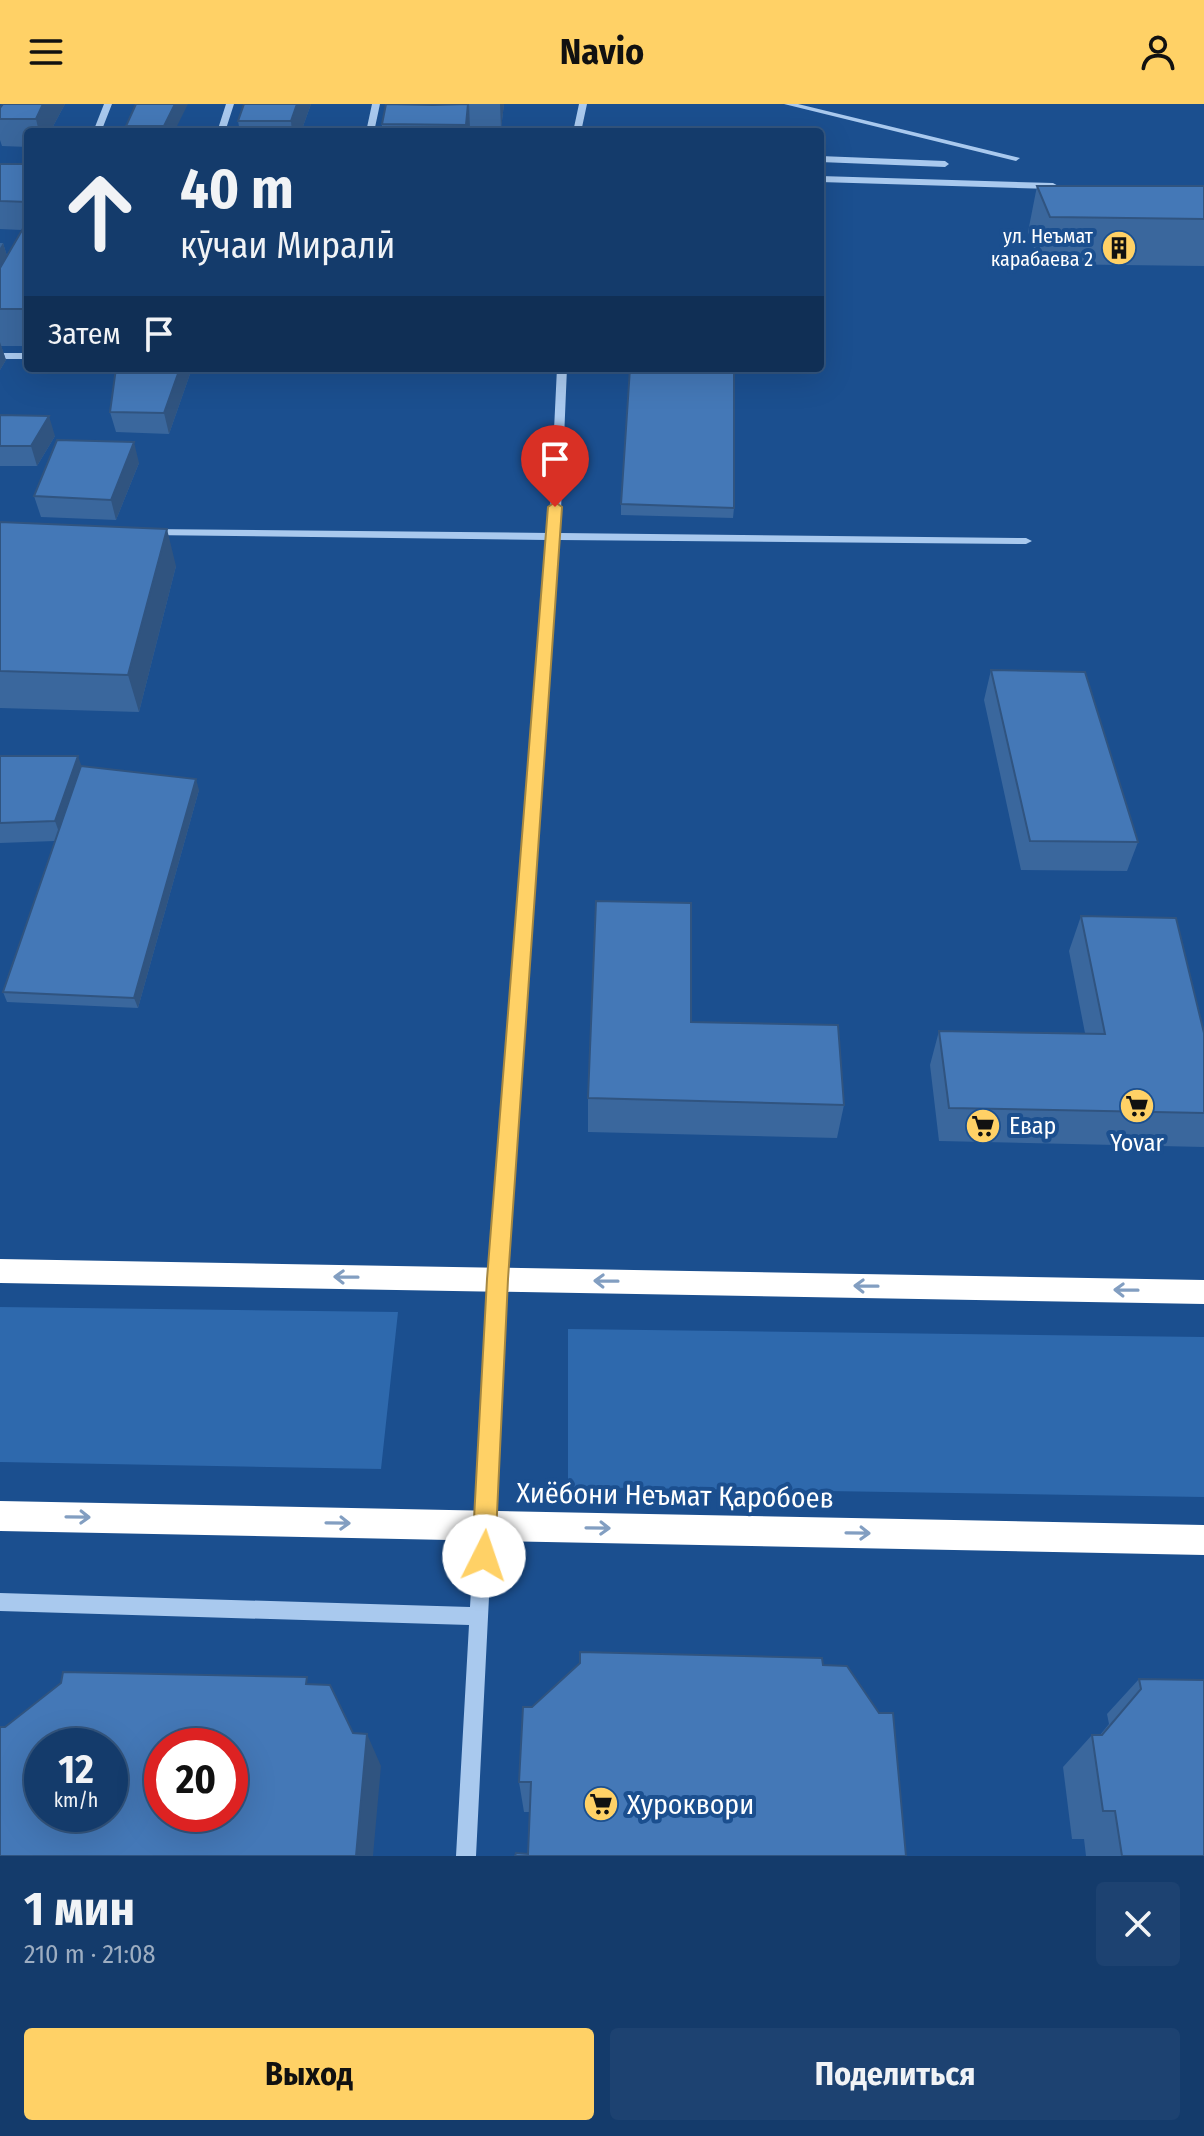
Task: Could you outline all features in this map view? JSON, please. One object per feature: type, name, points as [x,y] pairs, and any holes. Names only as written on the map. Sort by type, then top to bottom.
[{"type":"highway","points":[[0,1271],[1204,1292]]},
{"type":"highway","name":"Хиёбони Неъмат Қаробоев","points":[[0,1516],[1204,1540]]},
{"type":"street","points":[[99,128],[108,104]]},
{"type":"street","points":[[222,128],[230,104]]},
{"type":"street","points":[[371,128],[376,104]]},
{"type":"street","points":[[578,128],[583,104]]},
{"type":"street","points":[[788,104],[1016,158]]},
{"type":"street","points":[[824,159],[945,164]]},
{"type":"street","points":[[824,179],[1053,186],[1075,197]]},
{"type":"street","points":[[0,356],[24,356]]},
{"type":"street","points":[[466,1856],[497,1279],[554,534],[562,372]]},
{"type":"street","points":[[142,532],[1026,541]]},
{"type":"street","points":[[0,1602],[479,1616]]},
{"type":"shaded area","points":[[0,1307],[398,1312],[381,1469],[0,1462]]},
{"type":"shaded area","points":[[568,1329],[1204,1337],[1204,1497],[568,1487]]},
{"type":"building","points":[[3,104],[43,104],[36,119],[0,119]]},
{"type":"building","points":[[136,104],[175,104],[164,126],[126,126]]},
{"type":"building","points":[[244,104],[297,104],[291,121],[238,121]]},
{"type":"building","points":[[386,104],[468,104],[466,125],[382,124]]},
{"type":"building","points":[[0,164],[24,164],[24,202],[0,201]]},
{"type":"building","points":[[1037,186],[1204,186],[1204,219],[1050,217]]},
{"type":"building","points":[[24,227],[24,309],[0,309],[0,268]]},
{"type":"building","points":[[115,372],[179,372],[164,413],[110,412]]},
{"type":"building","points":[[630,372],[734,372],[734,508],[621,504]]},
{"type":"building","points":[[0,415],[49,416],[31,446],[0,446]]},
{"type":"building","points":[[57,440],[134,442],[111,500],[34,496]]},
{"type":"building","points":[[0,522],[167,529],[128,675],[0,671]]},
{"type":"building","points":[[991,670],[1085,672],[1138,842],[1030,841]]},
{"type":"building","points":[[0,756],[78,756],[55,821],[0,823]]},
{"type":"building","points":[[81,766],[196,779],[134,998],[3,992]]},
{"type":"building","points":[[596,901],[691,903],[691,1022],[838,1025],[844,1105],[588,1098]]},
{"type":"building","points":[[1081,916],[1176,918],[1204,1033],[1204,1113],[949,1108],[939,1031],[1105,1034]]},
{"type":"building","points":[[580,1652],[822,1658],[823,1665],[847,1666],[879,1713],[893,1713],[906,1856],[515,1856],[516,1853],[528,1854],[531,1782],[519,1782],[523,1707],[532,1707],[580,1663]]},
{"type":"building","points":[[63,1672],[307,1677],[306,1684],[330,1685],[353,1733],[367,1734],[356,1856],[0,1856],[0,1727],[5,1727],[61,1683]]},
{"type":"building","points":[[1139,1679],[1204,1680],[1204,1856],[1122,1856],[1115,1811],[1103,1811],[1092,1735],[1102,1735],[1141,1689]]},
{"type":"place","name":"ул. Неъмат карабаева 2","points":[[1119,248]]},
{"type":"place","name":"Yovar","points":[[1137,1106]]},
{"type":"place","name":"Евар","points":[[983,1126]]},
{"type":"place","name":"Хуроквори","points":[[601,1804]]},
{"type":"route","points":[[484,1556],[497,1279],[555,507]]}]
